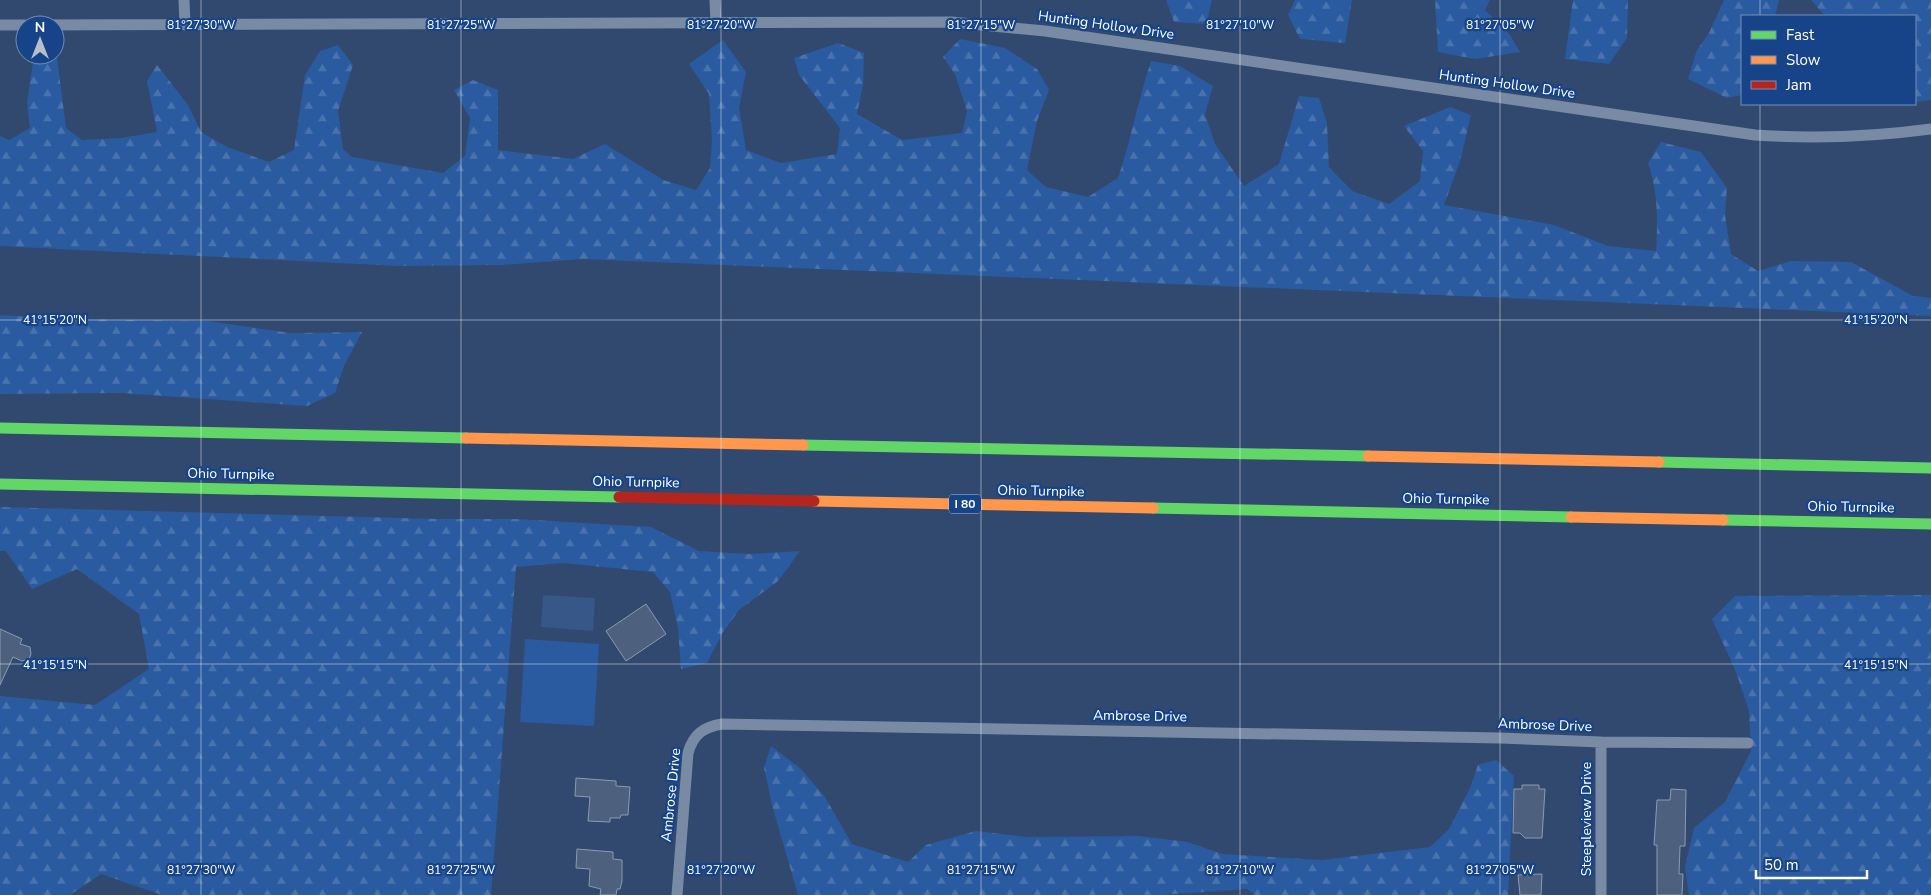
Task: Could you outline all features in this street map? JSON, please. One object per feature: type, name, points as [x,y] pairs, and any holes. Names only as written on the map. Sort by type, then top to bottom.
[{"type":"highway","points":[[0,428],[1931,468]]},
{"type":"highway","name":"Ohio Turnpike","points":[[0,484],[1931,524]]},
{"type":"street","points":[[184,0],[185,25]]},
{"type":"street","points":[[716,0],[716,23]]},
{"type":"street","name":"Hunting Hollow Drive","points":[[65,25],[894,21],[988,24],[1755,135],[1803,138],[1876,136],[1931,129]]},
{"type":"street","points":[[0,25],[15,25]]},
{"type":"street","name":"Ambrose Drive","points":[[677,895],[688,753],[696,736],[702,730],[722,724],[1500,738],[1601,742],[1748,743]]},
{"type":"street","name":"Steepleview Drive","points":[[1601,742],[1601,895]]},
{"type":"green space","points":[[1166,0],[1212,0],[1206,24],[1174,22]]},
{"type":"green space","points":[[1295,0],[1352,0],[1345,43],[1300,39],[1288,15]]},
{"type":"green space","points":[[1435,0],[1490,0],[1485,10],[1510,35],[1520,52],[1475,59],[1438,52]]},
{"type":"green space","points":[[1573,0],[1628,0],[1627,38],[1609,64],[1565,59]]},
{"type":"green space","points":[[1724,0],[1779,0],[1775,15],[1741,15],[1741,95],[1727,98],[1688,79],[1697,50],[1709,33]]},
{"type":"green space","points":[[1811,0],[1931,0],[1931,100],[1916,102],[1916,15],[1824,15]]},
{"type":"green space","points":[[960,39],[1005,48],[1037,69],[1049,90],[1037,121],[1027,170],[1046,187],[1088,197],[1118,178],[1151,61],[1180,66],[1213,86],[1205,114],[1215,144],[1244,186],[1279,164],[1299,96],[1319,98],[1327,123],[1329,167],[1352,191],[1389,204],[1420,181],[1423,151],[1404,126],[1450,107],[1471,115],[1460,161],[1444,205],[1554,225],[1608,246],[1656,251],[1656,206],[1654,185],[1648,163],[1661,142],[1701,152],[1727,188],[1725,215],[1731,254],[1758,271],[1791,261],[1851,262],[1913,296],[1931,298],[1931,316],[583,259],[500,265],[398,266],[0,246],[0,136],[9,140],[30,128],[27,103],[33,65],[58,65],[66,128],[82,140],[121,138],[157,132],[147,81],[157,65],[188,105],[201,132],[227,147],[269,162],[294,150],[305,75],[320,51],[338,45],[353,65],[338,111],[343,149],[352,157],[443,173],[465,156],[470,118],[454,90],[473,80],[498,90],[498,150],[573,159],[605,144],[663,180],[696,190],[710,168],[712,142],[709,94],[689,64],[723,40],[746,72],[739,108],[746,150],[781,163],[837,154],[840,128],[799,75],[794,58],[838,43],[864,53],[863,85],[857,114],[902,140],[962,133],[967,111],[955,74],[943,57]]},
{"type":"green space","points":[[0,315],[66,319],[207,321],[291,333],[362,332],[344,366],[335,393],[307,406],[122,393],[0,394]]},
{"type":"green space","points":[[0,507],[436,519],[517,519],[651,527],[699,551],[750,554],[800,551],[778,581],[739,610],[723,632],[707,663],[681,669],[678,628],[670,592],[653,572],[563,563],[516,567],[491,895],[162,895],[101,874],[70,895],[0,895],[0,696],[95,705],[149,669],[139,614],[77,569],[32,589],[6,551],[0,551]]},
{"type":"green space","points":[[1931,595],[1931,895],[1689,895],[1685,867],[1694,828],[1725,802],[1751,751],[1749,711],[1736,672],[1712,619],[1735,596]]},
{"type":"green space","points":[[525,639],[599,644],[594,726],[520,722]]},
{"type":"green space","points":[[771,746],[800,768],[825,797],[852,844],[908,862],[926,845],[976,831],[1027,837],[1139,836],[1188,842],[1222,854],[1322,860],[1430,847],[1449,829],[1470,788],[1478,765],[1496,760],[1514,776],[1508,895],[1255,895],[1247,889],[1161,895],[798,895],[772,805],[764,768]]},
{"type":"shaded area","points":[[543,595],[595,598],[593,631],[541,627]]},
{"type":"building","points":[[646,604],[666,634],[626,661],[606,631]]},
{"type":"building","points":[[0,629],[22,639],[20,644],[30,647],[31,654],[29,659],[22,661],[13,657],[0,685]]},
{"type":"building","points":[[576,778],[616,781],[616,786],[630,787],[628,815],[621,815],[620,818],[610,818],[610,822],[588,821],[590,797],[575,796]]},
{"type":"building","points":[[1522,785],[1539,785],[1539,789],[1545,789],[1542,838],[1525,838],[1520,833],[1513,833],[1514,789],[1522,789]]},
{"type":"building","points":[[1671,789],[1686,790],[1685,846],[1680,846],[1679,874],[1683,874],[1682,895],[1657,895],[1657,845],[1654,845],[1657,800],[1670,800]]},
{"type":"building","points":[[577,849],[613,852],[613,859],[622,860],[622,881],[616,895],[600,895],[601,889],[589,886],[590,869],[576,868]]},
{"type":"building","points":[[1542,874],[1541,895],[1520,895],[1518,875]]},
{"type":"traffic: fast","points":[[0,428],[466,438]]},
{"type":"traffic: fast","points":[[803,445],[1368,456]]},
{"type":"traffic: fast","points":[[1659,462],[1931,468]]},
{"type":"traffic: fast","points":[[0,484],[619,497]]},
{"type":"traffic: fast","points":[[1153,508],[1571,517]]},
{"type":"traffic: fast","points":[[1723,520],[1931,524]]},
{"type":"traffic: slow","points":[[466,438],[803,445]]},
{"type":"traffic: slow","points":[[1368,456],[1659,462]]},
{"type":"traffic: slow","points":[[814,501],[1153,508]]},
{"type":"traffic: slow","points":[[1571,517],[1723,520]]},
{"type":"traffic: jam","points":[[619,497],[814,501]]}]
